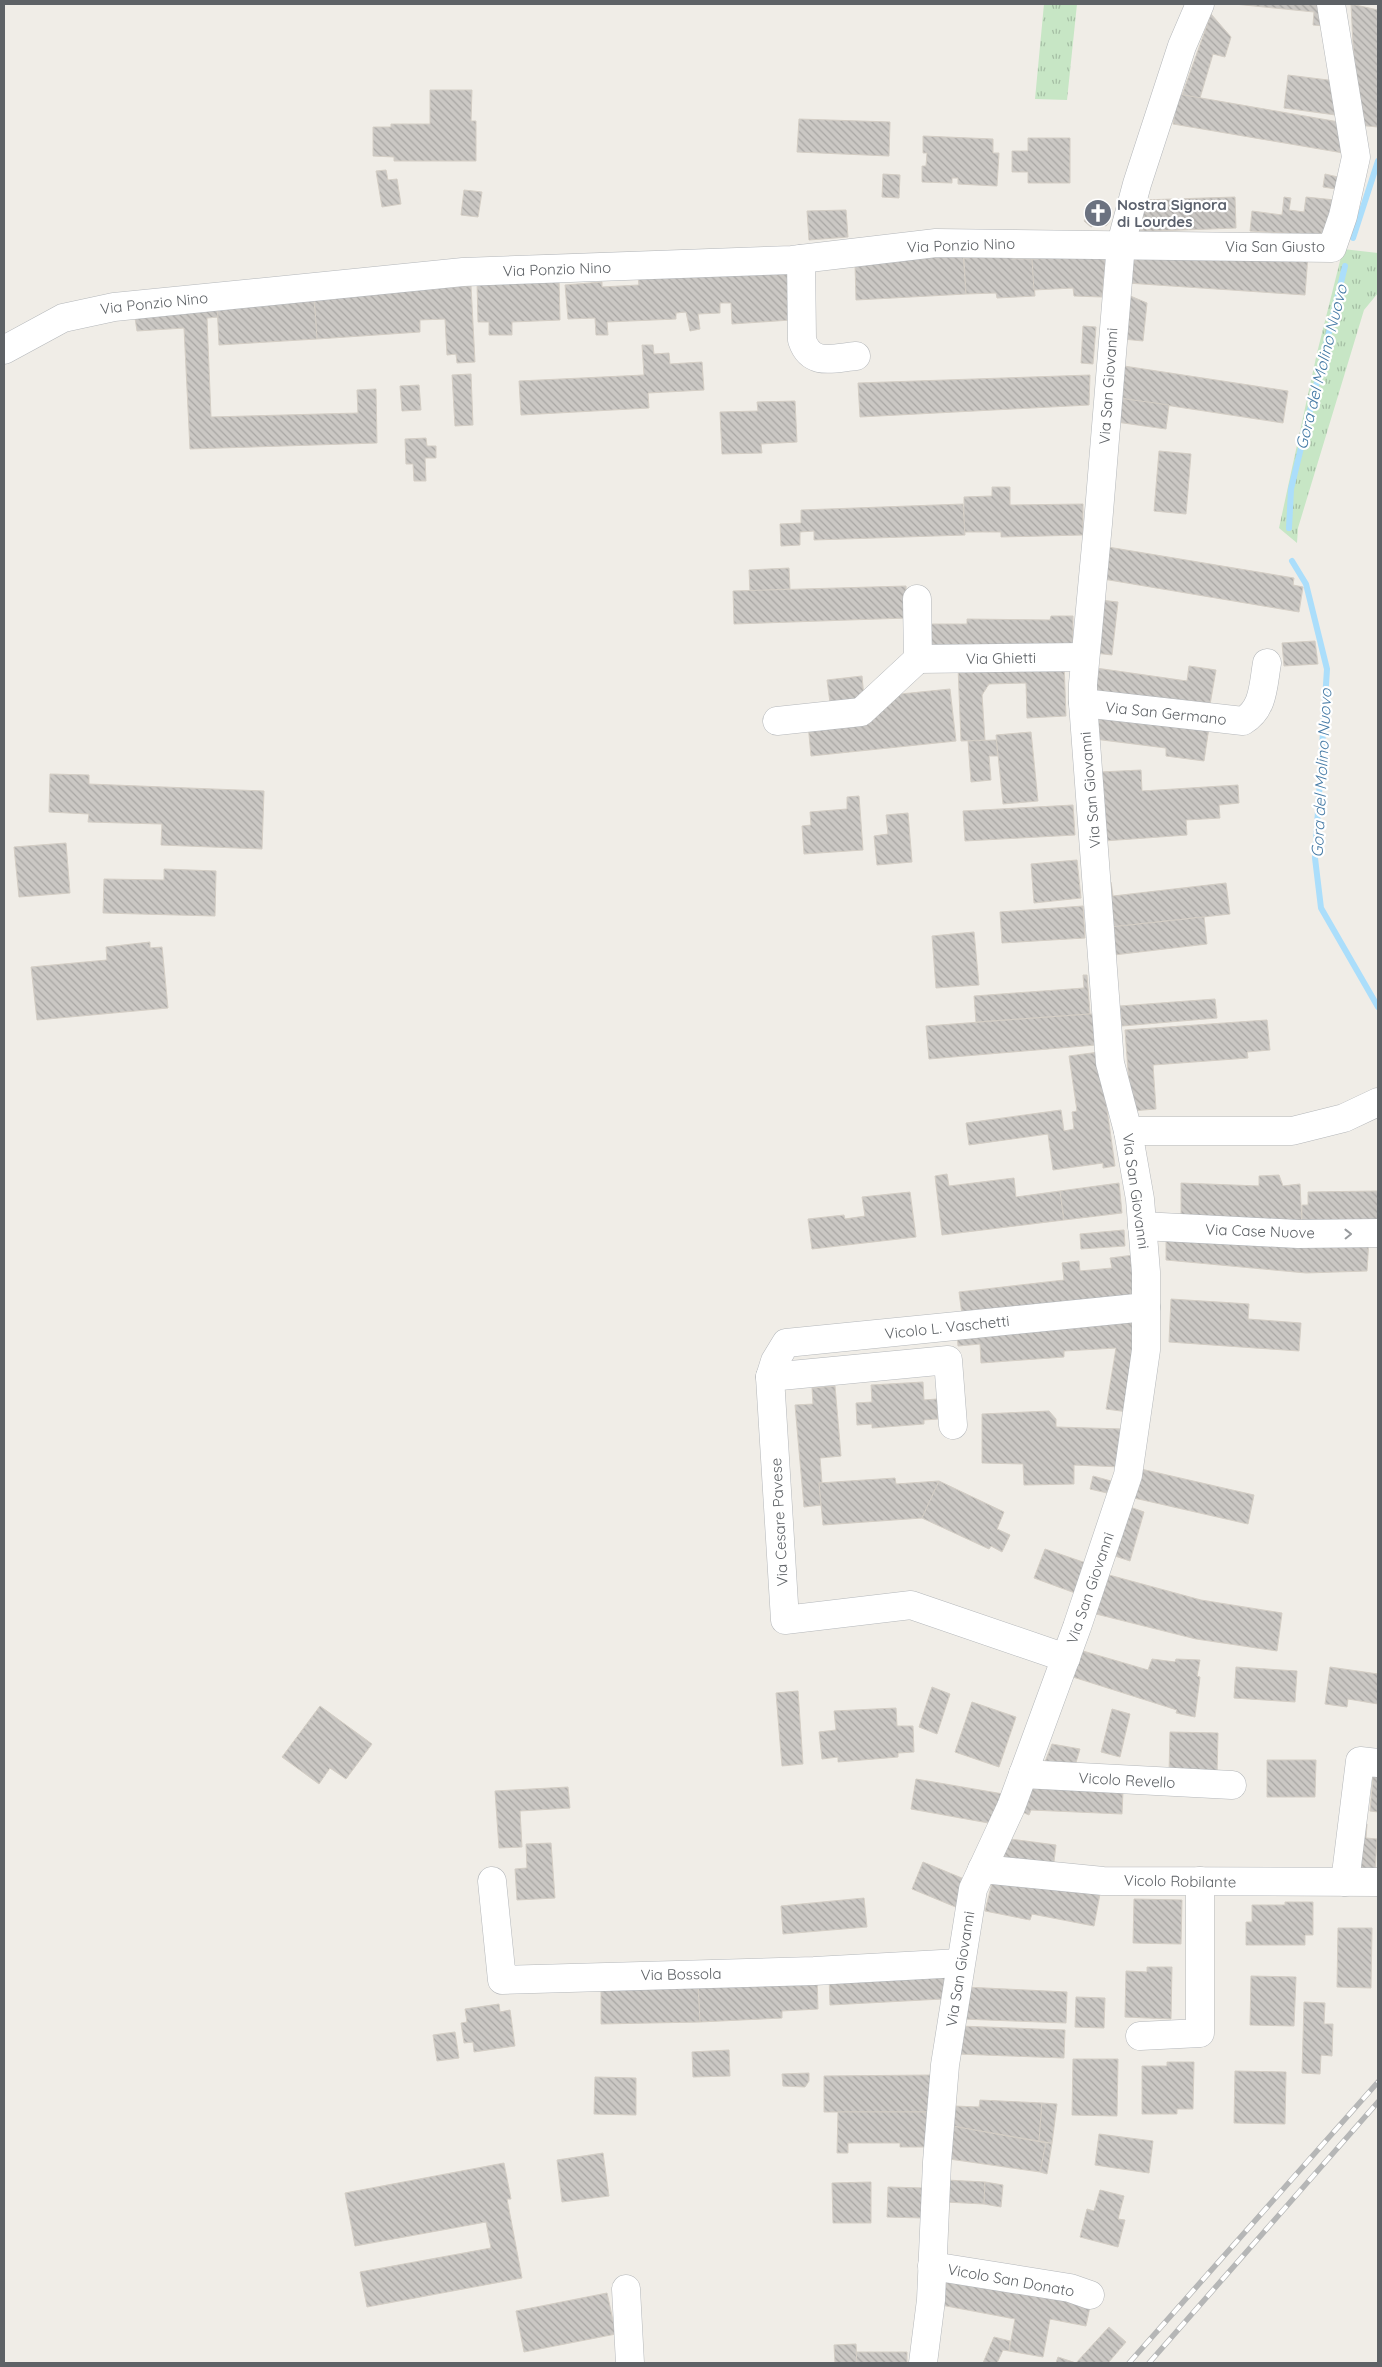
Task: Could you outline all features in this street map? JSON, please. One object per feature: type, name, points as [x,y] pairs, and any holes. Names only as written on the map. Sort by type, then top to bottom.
[{"type":"street","name":"Via San Giovanni","points":[[923,2363],[932,2266],[937,2162],[945,2065],[973,1889],[1011,1807],[1066,1658],[1128,1474],[1146,1350],[1146,1272],[1140,1199],[1128,1131],[1110,1063],[1083,704],[1085,657],[1121,244],[1137,184],[1182,46],[1200,4]]},
{"type":"street","name":"Via San Giusto","points":[[1121,244],[1332,248],[1343,216],[1356,157],[1331,4]]},
{"type":"street","name":"Via Ponzio Nino","points":[[4,350],[62,318],[114,307],[463,272],[801,259],[936,243],[1121,244]]},
{"type":"street","points":[[801,259],[802,340],[805,351],[810,356],[821,359],[856,356]]},
{"type":"street","points":[[777,721],[861,712],[918,660],[917,599]]},
{"type":"street","name":"Via Ghietti","points":[[918,660],[1085,657]]},
{"type":"street","name":"Via San Germano","points":[[1083,704],[1243,721],[1252,716],[1258,707],[1268,663]]},
{"type":"street","points":[[1128,1131],[1292,1131],[1344,1118],[1378,1102]]},
{"type":"street","name":"Via Case Nuove","points":[[1142,1226],[1298,1234],[1378,1233]]},
{"type":"street","name":"Vicolo L. Vaschetti","points":[[770,1377],[775,1361],[786,1342],[1146,1307]]},
{"type":"street","points":[[770,1377],[948,1360],[953,1425]]},
{"type":"street","name":"Via Cesare Pavese","points":[[770,1377],[785,1620],[911,1605],[1066,1658]]},
{"type":"street","points":[[1345,1882],[1360,1761],[1378,1763]]},
{"type":"street","name":"Vicolo Revello","points":[[1023,1774],[1232,1785]]},
{"type":"street","name":"Vicolo Robilante","points":[[982,1869],[1103,1880],[1378,1882]]},
{"type":"street","name":"Via Bossola","points":[[492,1880],[502,1980],[814,1971],[960,1963]]},
{"type":"street","points":[[1140,2036],[1200,2034],[1200,1881]]},
{"type":"street","name":"Vicolo San Donato","points":[[932,2266],[1070,2288],[1090,2295]]},
{"type":"street","points":[[626,2290],[630,2363]]},
{"type":"green space","points":[[1044,4],[1077,4],[1067,100],[1035,99]]},
{"type":"green space","points":[[1343,249],[1378,253],[1378,293],[1364,310],[1298,528],[1297,543],[1279,528],[1317,353]]},
{"type":"building","points":[[1234,4],[1325,4],[1324,26],[1313,25],[1314,12]]},
{"type":"building","points":[[1351,4],[1378,10],[1378,127],[1357,125]]},
{"type":"building","points":[[1211,14],[1231,37],[1225,57],[1213,54],[1200,98],[1182,95]]},
{"type":"building","points":[[1288,75],[1336,81],[1343,116],[1284,108]]},
{"type":"building","points":[[430,90],[472,90],[471,121],[476,121],[476,161],[394,161],[394,157],[373,156],[373,127],[391,127],[391,124],[430,124]]},
{"type":"building","points":[[1178,94],[1345,123],[1349,154],[1173,124]]},
{"type":"building","points":[[799,119],[890,122],[889,156],[797,152]]},
{"type":"building","points":[[923,136],[993,139],[993,153],[999,153],[997,186],[958,184],[958,178],[952,178],[952,183],[922,182],[922,166],[926,166],[927,153],[923,153]]},
{"type":"building","points":[[1028,138],[1070,138],[1070,183],[1028,183],[1028,172],[1012,172],[1012,151],[1028,151]]},
{"type":"building","points":[[386,170],[388,180],[397,179],[401,204],[382,207],[376,171]]},
{"type":"building","points":[[883,174],[900,175],[899,198],[882,197]]},
{"type":"building","points":[[1325,174],[1338,177],[1336,189],[1323,187]]},
{"type":"building","points":[[464,190],[482,192],[478,217],[461,215]]},
{"type":"building","points":[[1235,197],[1236,228],[1130,232],[1142,200]]},
{"type":"building","points":[[1284,197],[1291,198],[1289,210],[1304,212],[1306,197],[1335,200],[1327,231],[1316,235],[1250,231],[1252,211],[1282,215]]},
{"type":"building","name":"Nostra Signora di Lourdes","points":[[1092,202],[1097,202],[1099,206],[1106,202],[1111,208],[1108,215],[1110,221],[1106,226],[1100,223],[1091,227],[1084,221],[1088,215],[1085,208]]},
{"type":"building","points":[[846,210],[848,237],[809,240],[807,211]]},
{"type":"building","points":[[963,253],[966,294],[856,300],[855,264]]},
{"type":"building","points":[[1012,255],[1012,259],[1032,259],[1035,296],[997,298],[996,293],[966,294],[964,258]]},
{"type":"building","points":[[1308,255],[1305,295],[1127,283],[1129,257]]},
{"type":"building","points":[[1106,256],[1102,297],[1074,296],[1073,288],[1034,290],[1032,259]]},
{"type":"building","points":[[790,273],[791,320],[732,324],[731,303],[720,303],[720,313],[698,314],[700,329],[690,331],[686,312],[676,313],[676,319],[607,322],[608,335],[596,335],[595,318],[568,319],[565,285],[602,282],[602,287],[639,285],[638,277]]},
{"type":"building","points":[[559,279],[560,320],[512,322],[512,335],[489,335],[489,322],[478,322],[477,281]]},
{"type":"building","points":[[471,286],[475,362],[457,363],[456,354],[447,355],[445,319],[420,320],[420,332],[317,339],[314,295]]},
{"type":"building","points":[[1128,295],[1147,303],[1143,341],[1123,339]]},
{"type":"building","points":[[314,298],[317,339],[219,345],[217,304]]},
{"type":"building","points":[[217,304],[218,317],[207,318],[211,417],[358,413],[357,390],[376,389],[377,443],[190,449],[184,328],[137,331],[134,311]]},
{"type":"building","points":[[1083,326],[1096,327],[1093,364],[1081,363]]},
{"type":"building","points":[[642,345],[653,345],[654,354],[669,353],[670,364],[702,362],[704,390],[648,393],[649,408],[521,415],[519,381],[644,375]]},
{"type":"building","points":[[1124,366],[1288,391],[1283,423],[1119,398]]},
{"type":"building","points":[[471,374],[473,425],[455,426],[452,375]]},
{"type":"building","points":[[1090,375],[1089,405],[860,417],[858,383]]},
{"type":"building","points":[[419,385],[421,410],[402,411],[400,386]]},
{"type":"building","points":[[1119,398],[1169,405],[1166,429],[1116,422]]},
{"type":"building","points":[[795,401],[797,442],[761,444],[762,453],[722,454],[720,412],[758,411],[757,402]]},
{"type":"building","points":[[426,438],[427,446],[436,446],[436,458],[425,458],[426,481],[414,481],[413,464],[406,464],[405,439]]},
{"type":"building","points":[[1159,451],[1191,454],[1186,514],[1154,511]]},
{"type":"building","points":[[992,487],[1010,487],[1010,505],[1083,504],[1083,535],[1001,537],[1001,532],[964,532],[964,497],[992,496]]},
{"type":"building","points":[[963,504],[965,535],[814,540],[814,531],[800,532],[800,545],[781,546],[780,524],[801,523],[801,510]]},
{"type":"building","points":[[1108,547],[1294,578],[1293,585],[1303,587],[1299,612],[1103,579]]},
{"type":"building","points":[[789,568],[790,589],[750,591],[749,570]]},
{"type":"building","points":[[906,586],[907,618],[734,624],[733,591]]},
{"type":"building","points":[[1100,600],[1118,602],[1112,655],[1095,653]]},
{"type":"building","points":[[1051,616],[1073,616],[1073,652],[931,648],[931,624],[967,624],[967,619],[1050,620]]},
{"type":"building","points":[[1315,641],[1318,664],[1284,666],[1282,643]]},
{"type":"building","points":[[1064,663],[1066,716],[1027,718],[1026,683],[989,684],[982,695],[985,740],[961,741],[958,667]]},
{"type":"building","points":[[1189,666],[1216,670],[1208,716],[1091,701],[1096,668],[1187,681]]},
{"type":"building","points":[[862,676],[864,697],[831,710],[827,680]]},
{"type":"building","points":[[950,689],[956,741],[811,756],[808,724],[871,697]]},
{"type":"building","points":[[1093,706],[1210,721],[1204,761],[1166,756],[1166,748],[1094,739]]},
{"type":"building","points":[[1031,732],[1038,801],[1003,804],[996,735]]},
{"type":"building","points":[[996,740],[998,756],[989,756],[991,780],[971,782],[968,741]]},
{"type":"building","points":[[1141,770],[1142,791],[1238,785],[1239,803],[1219,805],[1220,818],[1186,820],[1187,835],[1104,841],[1100,772]]},
{"type":"building","points":[[50,774],[89,775],[89,784],[264,791],[262,849],[161,845],[162,824],[88,822],[89,814],[49,812]]},
{"type":"building","points":[[859,796],[863,850],[804,854],[802,826],[811,825],[810,812],[847,809],[847,797]]},
{"type":"building","points":[[1073,805],[1075,835],[965,841],[963,811]]},
{"type":"building","points":[[908,813],[912,862],[877,865],[874,836],[888,834],[886,815]]},
{"type":"building","points":[[66,843],[70,893],[19,897],[14,847]]},
{"type":"building","points":[[1077,860],[1081,898],[1034,903],[1031,864]]},
{"type":"building","points":[[164,869],[216,871],[215,916],[103,913],[104,879],[164,880]]},
{"type":"building","points":[[1111,882],[1113,896],[1226,883],[1230,914],[1111,927],[1106,883]]},
{"type":"building","points":[[1083,906],[1085,938],[1002,943],[1000,912]]},
{"type":"building","points":[[1204,917],[1207,944],[1114,955],[1111,927]]},
{"type":"building","points":[[974,932],[979,985],[936,988],[932,936]]},
{"type":"building","points":[[150,942],[150,948],[162,947],[168,1008],[37,1020],[31,967],[107,960],[106,947]]},
{"type":"building","points":[[1083,975],[1087,975],[1090,1014],[976,1022],[974,996],[1084,988]]},
{"type":"building","points":[[1215,999],[1217,1018],[1122,1026],[1120,1006]]},
{"type":"building","points":[[1094,1014],[1096,1045],[929,1059],[926,1026]]},
{"type":"building","points":[[1267,1020],[1270,1050],[1247,1052],[1248,1058],[1153,1065],[1156,1109],[1131,1111],[1125,1030]]},
{"type":"building","points":[[1099,1052],[1115,1166],[1103,1168],[1103,1163],[1053,1170],[1048,1134],[969,1145],[966,1123],[1061,1110],[1064,1131],[1074,1129],[1072,1112],[1077,1111],[1069,1056]]},
{"type":"building","points":[[947,1174],[949,1186],[1014,1178],[1016,1197],[1060,1191],[1064,1220],[942,1235],[935,1176]]},
{"type":"building","points":[[1279,1175],[1283,1186],[1300,1184],[1302,1226],[1181,1223],[1181,1183],[1259,1186],[1259,1176]]},
{"type":"building","points":[[1119,1183],[1122,1213],[1064,1220],[1060,1191]]},
{"type":"building","points":[[1378,1191],[1378,1225],[1302,1226],[1302,1205],[1308,1205],[1308,1192]]},
{"type":"building","points":[[910,1192],[916,1237],[812,1249],[808,1219],[844,1215],[845,1219],[865,1216],[862,1197]]},
{"type":"building","points":[[1124,1230],[1125,1246],[1081,1249],[1080,1234]]},
{"type":"building","points":[[1166,1237],[1369,1239],[1367,1271],[1306,1273],[1166,1260]]},
{"type":"building","points":[[1134,1255],[1139,1297],[963,1322],[959,1292],[1064,1280],[1062,1263],[1079,1261],[1080,1271],[1112,1268],[1110,1258]]},
{"type":"building","points":[[1171,1299],[1249,1304],[1248,1319],[1301,1323],[1299,1351],[1169,1342]]},
{"type":"building","points":[[1139,1317],[1128,1412],[1106,1409],[1116,1348],[1064,1351],[1064,1357],[981,1363],[980,1344],[958,1346],[957,1331]]},
{"type":"building","points":[[923,1382],[924,1400],[937,1399],[938,1419],[924,1420],[924,1424],[872,1428],[872,1424],[857,1425],[856,1403],[872,1402],[871,1385]]},
{"type":"building","points":[[835,1386],[841,1456],[820,1458],[822,1483],[819,1483],[821,1505],[804,1507],[795,1405],[813,1404],[812,1388]]},
{"type":"building","points":[[1049,1411],[1056,1419],[1056,1427],[1124,1429],[1122,1467],[1074,1465],[1074,1484],[1024,1485],[1023,1464],[982,1463],[982,1414]]},
{"type":"building","points":[[1141,1469],[1254,1495],[1248,1524],[1134,1498]]},
{"type":"building","points":[[1093,1476],[1111,1481],[1107,1493],[1090,1489]]},
{"type":"building","points":[[895,1478],[896,1484],[939,1481],[922,1518],[823,1525],[819,1483]]},
{"type":"building","points":[[939,1481],[1004,1512],[997,1529],[1010,1535],[1002,1552],[991,1546],[989,1549],[922,1518]]},
{"type":"building","points":[[1130,1507],[1144,1512],[1130,1561],[1115,1556]]},
{"type":"building","points":[[1045,1549],[1086,1563],[1075,1593],[1034,1578]]},
{"type":"building","points":[[1109,1575],[1201,1600],[1282,1613],[1277,1651],[1196,1639],[1096,1614]]},
{"type":"building","points":[[1083,1651],[1148,1670],[1152,1659],[1175,1662],[1176,1659],[1200,1660],[1197,1676],[1200,1677],[1195,1717],[1176,1713],[1177,1710],[1073,1677]]},
{"type":"building","points":[[1236,1667],[1297,1671],[1295,1702],[1234,1698]]},
{"type":"building","points":[[1330,1667],[1378,1674],[1378,1704],[1348,1699],[1347,1707],[1325,1704]]},
{"type":"building","points":[[932,1687],[950,1694],[937,1734],[919,1727]]},
{"type":"building","points":[[798,1691],[803,1764],[782,1766],[776,1693]]},
{"type":"building","points":[[972,1702],[1016,1717],[999,1767],[955,1752]]},
{"type":"building","points":[[320,1706],[372,1744],[346,1779],[330,1768],[319,1784],[282,1757]]},
{"type":"building","points":[[896,1708],[897,1726],[913,1726],[914,1752],[898,1753],[898,1757],[838,1762],[838,1757],[822,1759],[819,1732],[836,1730],[834,1711]]},
{"type":"building","points":[[1112,1709],[1130,1714],[1120,1757],[1101,1752]]},
{"type":"building","points":[[1170,1732],[1218,1733],[1217,1775],[1169,1774]]},
{"type":"building","points":[[1052,1744],[1080,1749],[1073,1773],[1041,1772]]},
{"type":"building","points":[[1267,1760],[1316,1760],[1315,1797],[1267,1797]]},
{"type":"building","points":[[1373,1775],[1378,1775],[1378,1812],[1370,1811]]},
{"type":"building","points":[[916,1779],[1009,1795],[994,1824],[911,1809]]},
{"type":"building","points":[[1033,1783],[1123,1791],[1122,1814],[1031,1810],[1029,1815],[1022,1812]]},
{"type":"building","points":[[568,1787],[570,1808],[520,1811],[522,1847],[499,1848],[495,1791]]},
{"type":"building","points":[[1354,1823],[1367,1824],[1366,1838],[1377,1839],[1375,1871],[1351,1869]]},
{"type":"building","points":[[1010,1839],[1056,1845],[1053,1870],[1000,1863]]},
{"type":"building","points":[[551,1843],[555,1898],[517,1900],[515,1869],[527,1868],[526,1844]]},
{"type":"building","points":[[923,1862],[969,1881],[958,1908],[912,1889]]},
{"type":"building","points":[[994,1875],[1100,1894],[1094,1926],[1032,1914],[1030,1920],[985,1911]]},
{"type":"building","points":[[864,1898],[867,1927],[783,1934],[781,1906]]},
{"type":"building","points":[[1134,1899],[1182,1900],[1181,1944],[1133,1943]]},
{"type":"building","points":[[1285,1902],[1313,1902],[1313,1935],[1305,1935],[1305,1945],[1246,1945],[1246,1922],[1252,1922],[1252,1905],[1285,1905]]},
{"type":"building","points":[[1338,1928],[1372,1928],[1371,1988],[1337,1987]]},
{"type":"building","points":[[1147,1967],[1172,1967],[1171,2019],[1125,2017],[1126,1971],[1147,1972]]},
{"type":"building","points":[[947,1968],[942,1999],[830,2005],[829,1975]]},
{"type":"building","points":[[1251,1976],[1296,1977],[1294,2026],[1250,2025]]},
{"type":"building","points":[[817,1977],[818,2009],[782,2011],[782,2018],[700,2022],[698,1983]]},
{"type":"building","points":[[601,1986],[698,1986],[700,2022],[601,2024]]},
{"type":"building","points":[[965,1987],[1067,1992],[1066,2023],[961,2019]]},
{"type":"building","points":[[1076,1997],[1105,1998],[1104,2028],[1075,2027]]},
{"type":"building","points":[[1304,2002],[1325,2003],[1324,2024],[1333,2024],[1332,2056],[1321,2055],[1320,2074],[1302,2073]]},
{"type":"building","points":[[499,2004],[500,2012],[510,2010],[515,2046],[474,2052],[473,2042],[464,2043],[461,2023],[467,2022],[465,2009]]},
{"type":"building","points":[[960,2026],[1065,2030],[1064,2058],[957,2054]]},
{"type":"building","points":[[455,2032],[459,2058],[437,2061],[433,2035]]},
{"type":"building","points":[[729,2050],[730,2076],[693,2077],[692,2052]]},
{"type":"building","points":[[1073,2059],[1118,2059],[1117,2116],[1072,2115]]},
{"type":"building","points":[[1167,2062],[1194,2062],[1193,2109],[1177,2109],[1177,2114],[1142,2114],[1142,2066],[1167,2066]]},
{"type":"building","points":[[1235,2071],[1286,2072],[1285,2124],[1234,2123]]},
{"type":"building","points":[[809,2073],[809,2081],[805,2087],[783,2086],[782,2074]]},
{"type":"building","points":[[932,2075],[931,2112],[824,2112],[824,2076]]},
{"type":"building","points":[[595,2077],[636,2078],[636,2115],[594,2114]]},
{"type":"building","points":[[980,2100],[1042,2103],[1039,2141],[952,2126],[954,2106],[979,2107]]},
{"type":"building","points":[[1042,2103],[1057,2104],[1052,2143],[1039,2141]]},
{"type":"building","points":[[838,2112],[931,2112],[932,2147],[900,2147],[900,2143],[848,2143],[848,2153],[837,2153]]},
{"type":"building","points":[[952,2126],[1046,2143],[1040,2172],[949,2159]]},
{"type":"building","points":[[1099,2134],[1153,2141],[1149,2173],[1095,2165]]},
{"type":"building","points":[[1046,2143],[1052,2143],[1047,2174],[1040,2172]]},
{"type":"building","points":[[603,2153],[609,2196],[562,2202],[557,2160]]},
{"type":"building","points":[[504,2163],[511,2199],[507,2199],[522,2278],[367,2307],[360,2272],[491,2248],[486,2222],[355,2246],[345,2193]]},
{"type":"building","points":[[946,2180],[985,2182],[984,2204],[945,2202]]},
{"type":"building","points":[[871,2182],[871,2223],[833,2223],[832,2183]]},
{"type":"building","points":[[985,2182],[1003,2185],[1001,2207],[984,2204]]},
{"type":"building","points":[[888,2187],[924,2188],[923,2218],[887,2217]]},
{"type":"building","points":[[1100,2190],[1124,2196],[1118,2219],[1125,2220],[1118,2247],[1080,2237],[1087,2209],[1094,2211]]},
{"type":"building","points":[[947,2274],[1091,2302],[1086,2326],[1050,2319],[1043,2357],[1009,2351],[1015,2319],[941,2305]]},
{"type":"building","points":[[607,2293],[616,2334],[524,2352],[516,2311]]},
{"type":"building","points":[[1109,2327],[1126,2342],[1108,2363],[1076,2363]]},
{"type":"building","points":[[994,2337],[1010,2341],[1009,2351],[1003,2350],[997,2363],[983,2363]]},
{"type":"building","points":[[856,2344],[857,2363],[835,2363],[834,2345]]},
{"type":"building","points":[[856,2352],[907,2352],[907,2363],[857,2363]]},
{"type":"building","points":[[1058,2357],[1076,2363],[1056,2363]]},
{"type":"waterway","name":"Gora del Molino Nuovo","points":[[1353,238],[1378,161]]},
{"type":"waterway","name":"Gora del Molino Nuovo","points":[[1289,528],[1291,489],[1345,266]]},
{"type":"waterway","name":"Gora del Molino Nuovo","points":[[1292,561],[1306,584],[1327,669],[1315,858],[1321,908],[1378,1007]]},
{"type":"railway","points":[[1129,2363],[1378,2082]]},
{"type":"railway","points":[[1149,2363],[1378,2102]]},
{"type":"place","name":"Nostra Signora di Lourdes","points":[[1098,213]]}]
